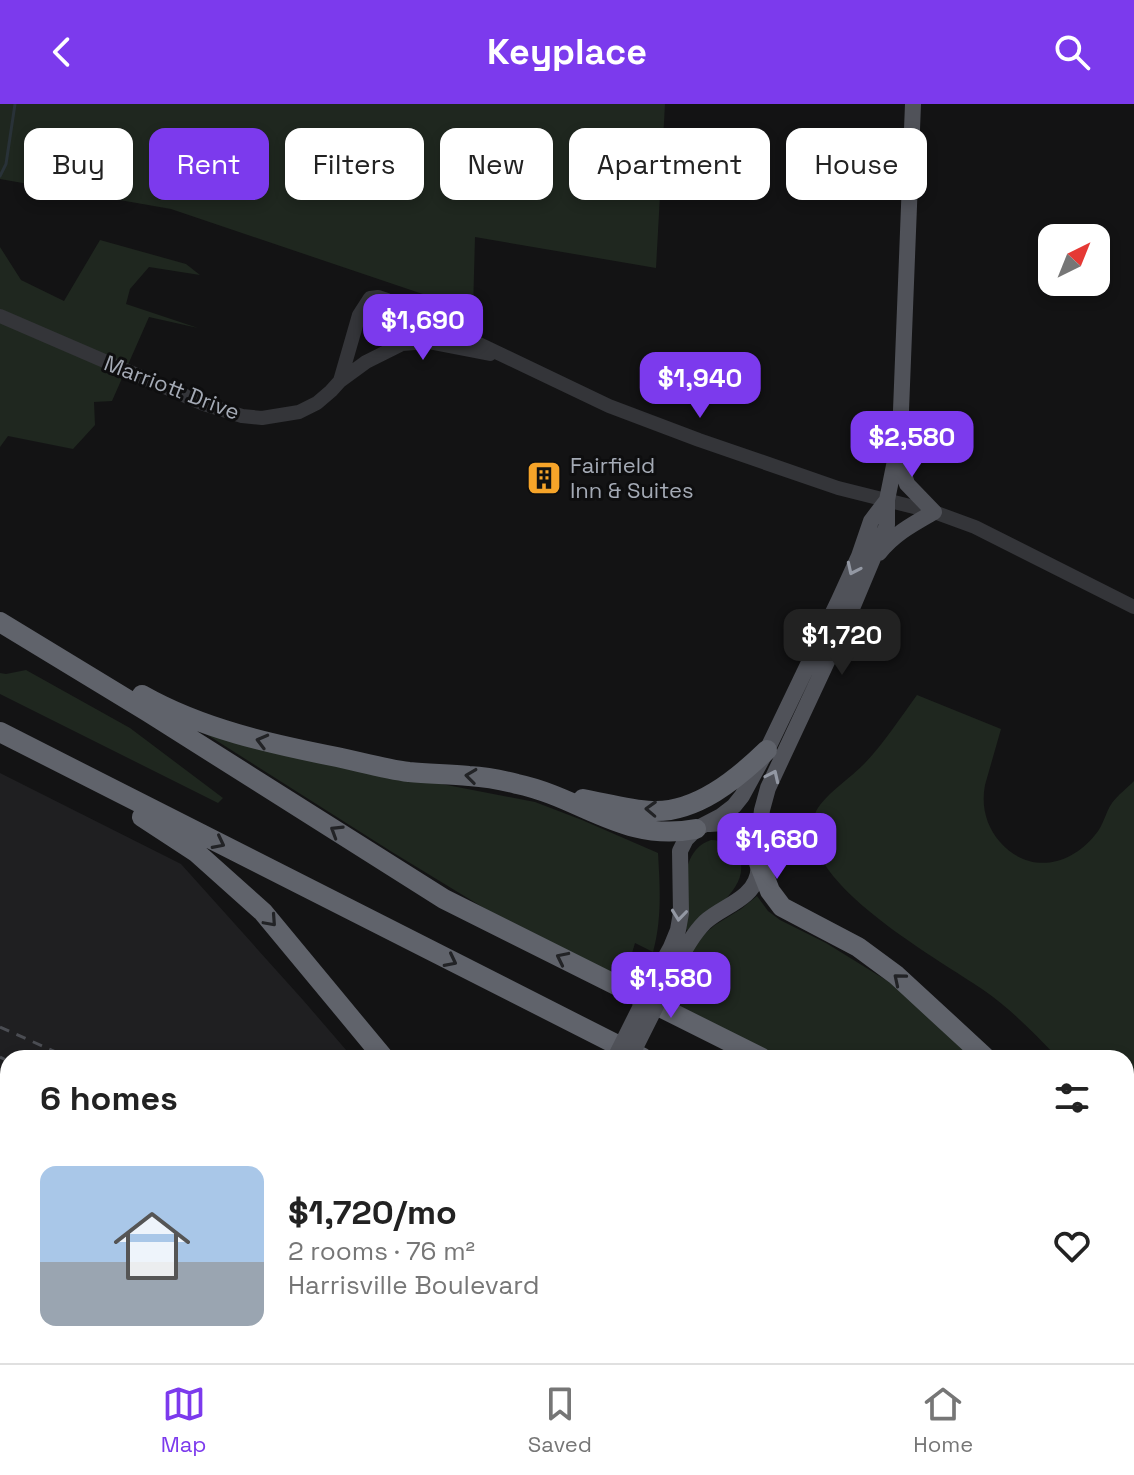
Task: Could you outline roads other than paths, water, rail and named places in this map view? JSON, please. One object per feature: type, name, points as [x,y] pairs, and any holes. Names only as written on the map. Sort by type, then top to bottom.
[{"type":"highway","points":[[9,627],[147,698],[256,740],[408,772],[472,776],[519,784],[548,793],[619,824],[642,830],[661,833],[701,827]]},
{"type":"highway","points":[[9,627],[444,899],[746,1050]]},
{"type":"highway","points":[[0,734],[153,823],[212,865],[263,912],[377,1050]]},
{"type":"highway","points":[[0,734],[627,1050]]},
{"type":"highway","points":[[548,793],[653,811],[681,807],[710,795],[746,770],[767,750]]},
{"type":"highway","points":[[758,857],[770,891],[782,907],[858,947],[896,975],[977,1050]]},
{"type":"main road","points":[[620,1050],[671,961],[702,925],[753,886],[758,875],[762,810],[768,788],[887,525],[887,500],[900,436],[913,104]]},
{"type":"main road","points":[[873,561],[901,531],[934,512],[907,484],[897,450]]},
{"type":"main road","points":[[633,1050],[671,961],[671,947],[681,913],[680,851],[686,839],[721,816],[742,796],[859,556],[871,521],[887,500]]},
{"type":"main road","points":[[701,827],[718,823],[733,825],[750,840],[758,857]]},
{"type":"street","name":"Marriott Drive","points":[[340,381],[359,315],[370,298],[378,297],[609,406],[838,488],[934,512],[975,527],[1134,607]]},
{"type":"street","name":"Marriott Drive","points":[[0,316],[204,404],[242,416],[262,418],[299,412],[317,403],[366,362],[402,344],[428,342],[506,357]]},
{"type":"waterway","points":[[0,176],[6,164],[15,104]]},
{"type":"railway","points":[[0,1027],[51,1050]]},
{"type":"place","name":"Fairfield Inn & Suites","points":[[544,478]]}]
